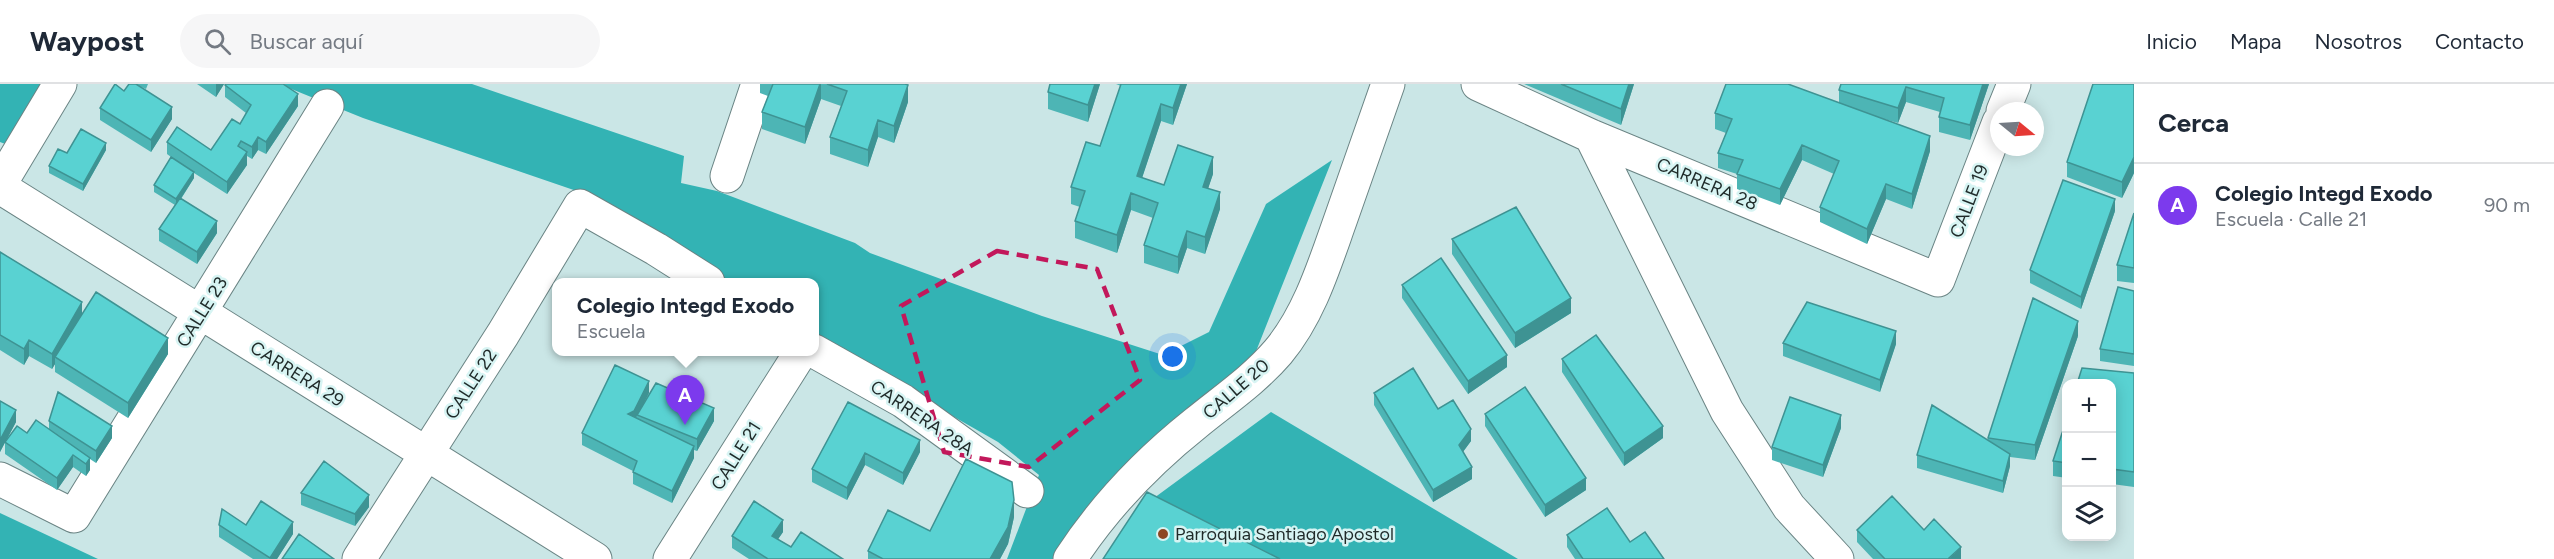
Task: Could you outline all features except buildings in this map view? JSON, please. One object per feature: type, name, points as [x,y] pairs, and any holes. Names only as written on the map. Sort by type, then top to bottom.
[{"type":"street","points":[[0,185],[60,84]]},
{"type":"street","points":[[727,176],[758,84]]},
{"type":"street","name":"CALLE 20","points":[[1070,559],[1105,509],[1194,424],[1251,381],[1279,351],[1301,319],[1324,264],[1388,84]]},
{"type":"street","name":"CARRERA 28","points":[[1478,84],[1591,136],[1938,280]]},
{"type":"street","points":[[2007,102],[2014,84]]},
{"type":"street","name":"CALLE 23","points":[[0,479],[74,516],[327,106]]},
{"type":"street","points":[[1591,136],[1727,411],[1789,507],[1837,559]]},
{"type":"street","name":"CALLE 19","points":[[1938,280],[1990,145]]},
{"type":"street","name":"CARRERA 29","points":[[0,185],[200,314],[595,559]]},
{"type":"street","name":"CALLE 22","points":[[359,559],[503,334],[580,206],[702,278]]},
{"type":"street","name":"CARRERA 28A","points":[[819,354],[903,401],[1027,491]]},
{"type":"street","name":"CALLE 21","points":[[670,559],[798,356]]},
{"type":"highlighted area","points":[[997,251],[1097,269],[1140,380],[1029,467],[944,452],[901,306]]},
{"type":"shaded area","points":[[0,84],[44,84],[8,145],[0,142]]},
{"type":"shaded area","points":[[279,84],[472,84],[684,156],[681,183],[717,191],[855,243],[870,253],[1042,316],[1163,355],[1209,332],[1266,204],[1332,160],[1249,369],[1065,559],[1007,559],[1039,475],[998,442],[819,340],[819,278],[721,278],[600,199],[363,118]]},
{"type":"shaded area","points":[[1271,412],[1518,559],[1267,559],[1154,498]]},
{"type":"shaded area","points":[[0,513],[98,559],[0,559]]},
{"type":"place","name":"Colegio Integd Exodo","points":[[685,425]]},
{"type":"place","name":"Parroquia Santiago Apostol","points":[[1163,534]]}]
